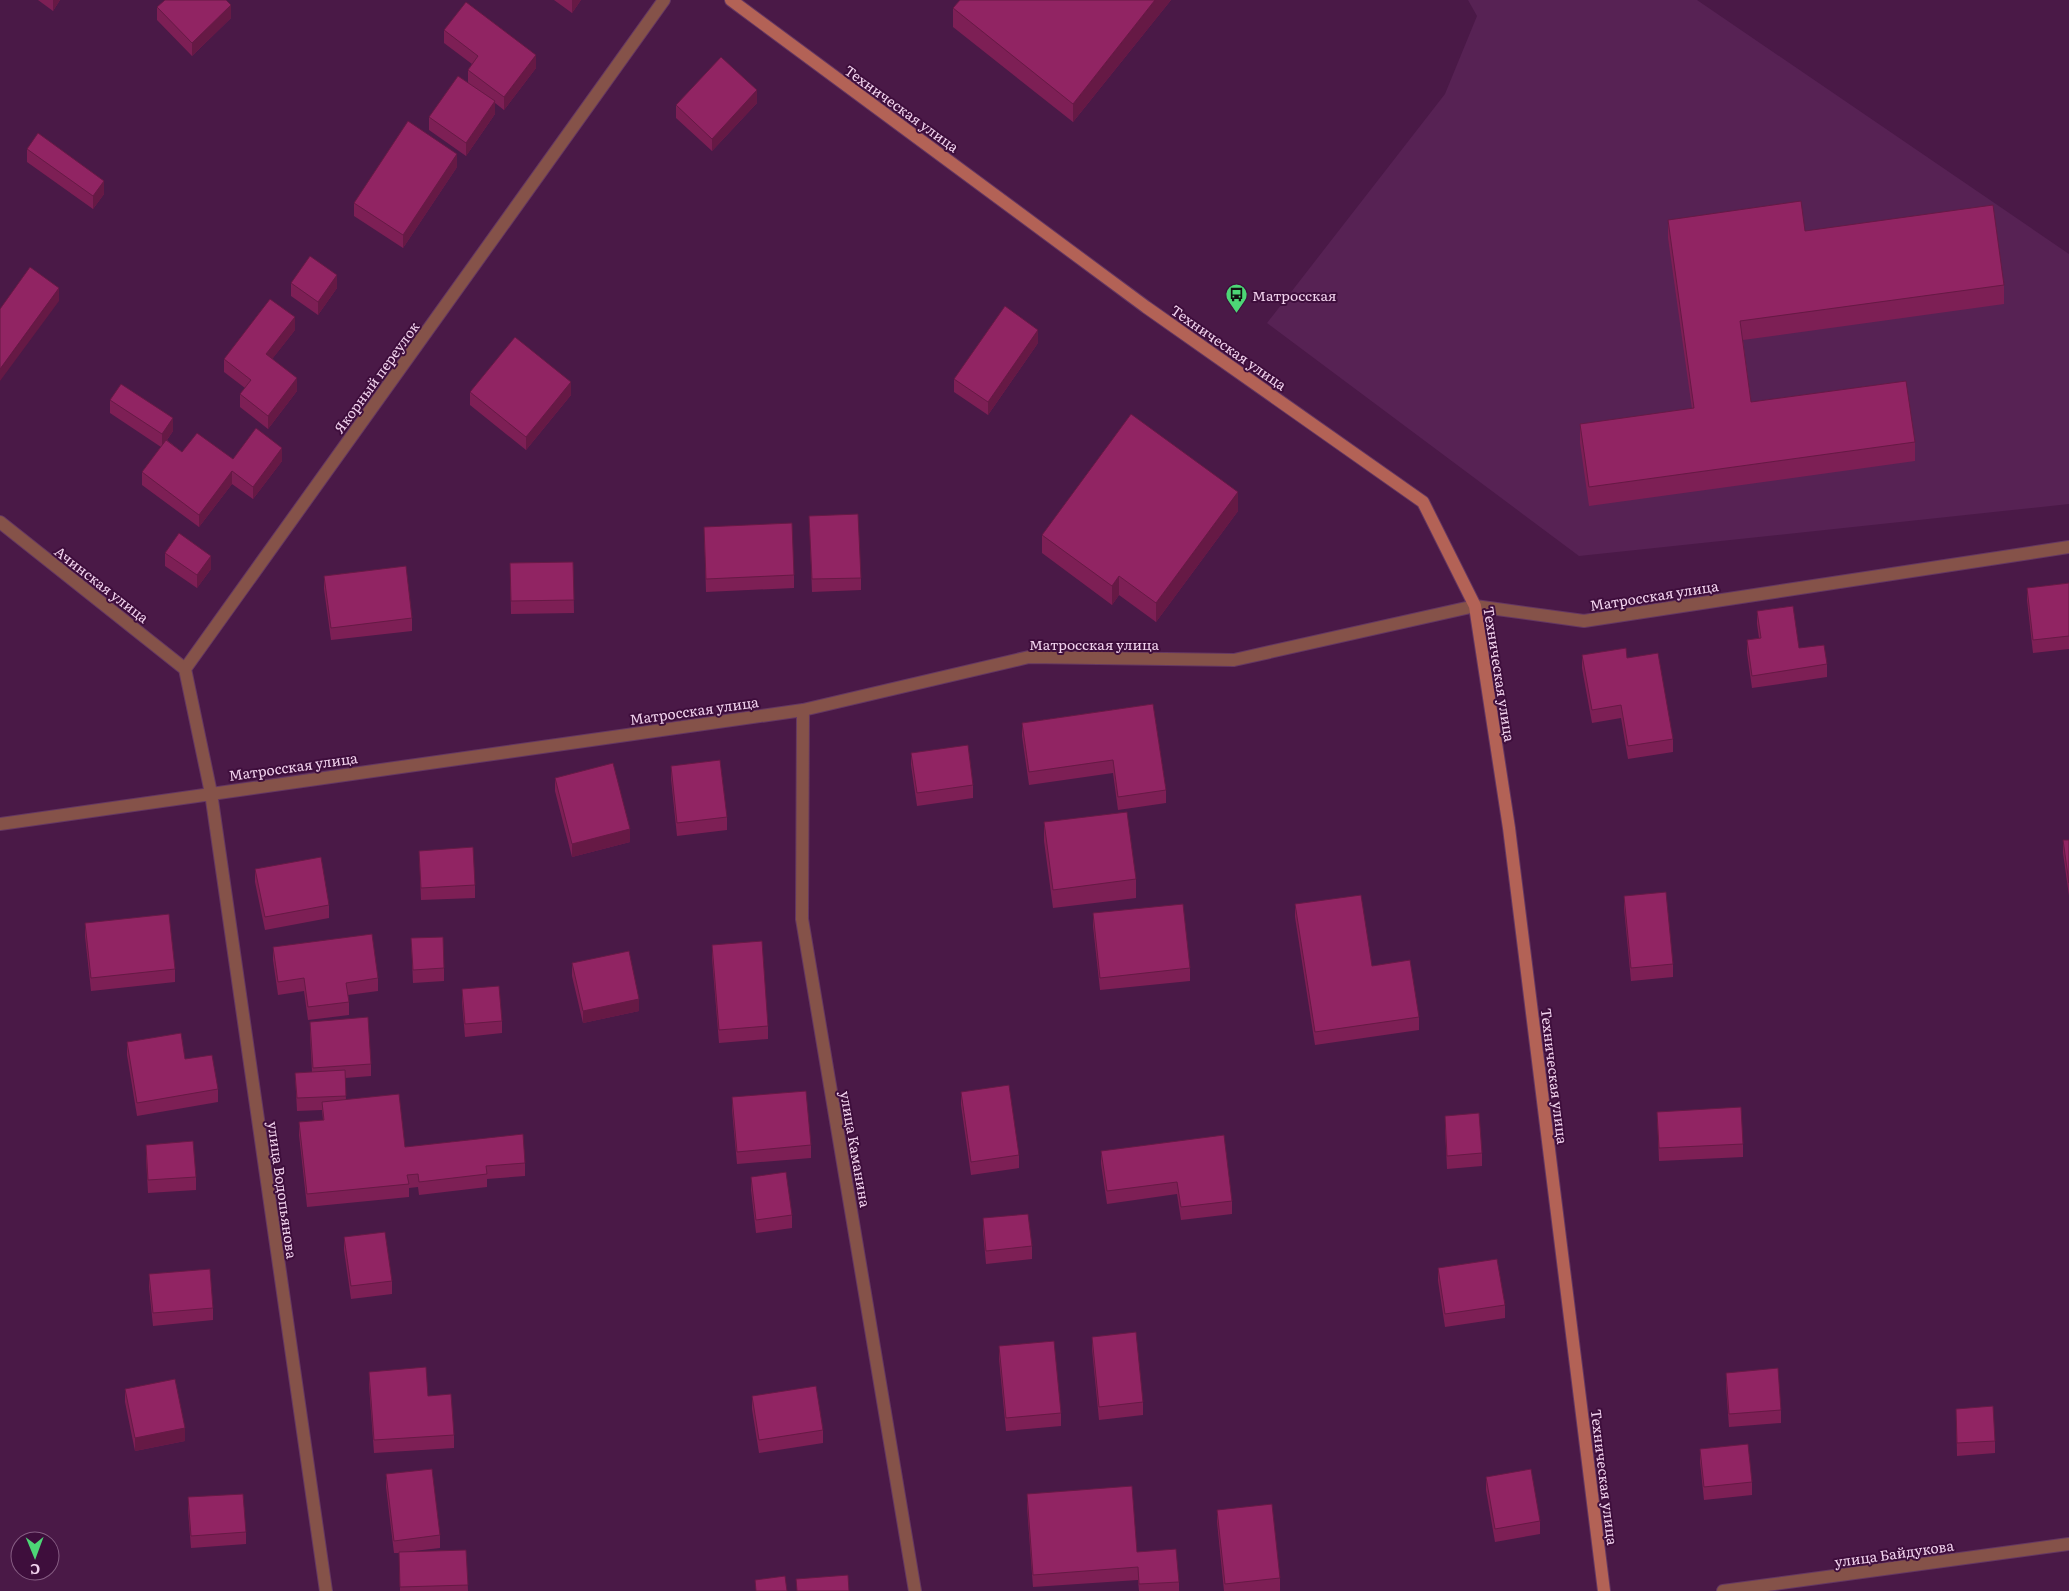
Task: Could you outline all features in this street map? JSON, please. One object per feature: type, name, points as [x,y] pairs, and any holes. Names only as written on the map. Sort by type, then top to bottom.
[{"type":"street","name":"Якорный переулок","points":[[185,669],[664,0]]},
{"type":"street","name":"Техническая улица","points":[[730,0],[1146,307],[1423,502],[1475,606],[1509,828],[1604,1591]]},
{"type":"street","name":"Ачинская улица","points":[[0,522],[185,669]]},
{"type":"street","name":"Матросская улица","points":[[0,824],[803,710],[1028,657],[1234,660],[1475,606],[1584,621],[2069,547]]},
{"type":"street","points":[[185,669],[211,793]]},
{"type":"street","name":"улица Каманина","points":[[803,710],[802,919],[915,1591]]},
{"type":"street","name":"улица Водопьянова","points":[[211,793],[326,1591]]},
{"type":"street","name":"улица Байдукова","points":[[1723,1591],[2069,1544]]},
{"type":"shaded area","points":[[1468,0],[1697,0],[2069,254],[2069,504],[1579,556],[1267,323],[1445,94],[1477,16]]},
{"type":"building","points":[[165,0],[226,0],[231,5],[192,43],[157,7]]},
{"type":"building","points":[[960,0],[1155,0],[1073,104],[953,8]]},
{"type":"building","points":[[466,2],[536,55],[504,97],[468,70],[478,56],[444,30]]},
{"type":"building","points":[[721,57],[757,90],[712,139],[676,105]]},
{"type":"building","points":[[458,76],[495,101],[466,143],[429,117]]},
{"type":"building","points":[[408,121],[457,154],[403,235],[354,203]]},
{"type":"building","points":[[38,133],[104,181],[93,196],[27,149]]},
{"type":"building","points":[[1801,201],[1805,231],[1993,205],[2004,285],[1740,321],[1751,402],[1906,381],[1915,442],[1589,487],[1580,424],[1694,408],[1668,220]]},
{"type":"building","points":[[310,256],[337,275],[318,302],[291,283]]},
{"type":"building","points":[[30,267],[59,288],[0,369],[0,309]]},
{"type":"building","points":[[270,299],[295,317],[266,354],[297,378],[268,416],[240,394],[251,380],[224,359]]},
{"type":"building","points":[[1005,306],[1038,330],[988,402],[954,379]]},
{"type":"building","points":[[515,337],[571,382],[526,437],[470,392]]},
{"type":"building","points":[[121,384],[173,418],[162,434],[110,400]]},
{"type":"building","points":[[1131,414],[1238,492],[1156,603],[1119,576],[1112,586],[1042,535]]},
{"type":"building","points":[[256,428],[282,448],[253,487],[232,471],[199,515],[142,472],[166,440],[182,452],[197,433],[233,459]]},
{"type":"building","points":[[858,514],[861,578],[812,579],[809,516]]},
{"type":"building","points":[[792,523],[794,575],[706,579],[704,527]]},
{"type":"building","points":[[179,533],[211,556],[197,575],[165,553]]},
{"type":"building","points":[[573,562],[574,600],[511,601],[510,563]]},
{"type":"building","points":[[406,566],[412,618],[331,628],[324,576]]},
{"type":"building","points":[[2069,583],[2069,636],[2033,640],[2027,588]]},
{"type":"building","points":[[1793,606],[1799,648],[1824,645],[1827,664],[1752,676],[1747,640],[1761,638],[1757,611]]},
{"type":"building","points":[[1626,648],[1627,658],[1658,653],[1673,739],[1628,746],[1621,705],[1592,710],[1582,655]]},
{"type":"building","points":[[1153,704],[1166,790],[1118,797],[1113,760],[1029,772],[1022,723]]},
{"type":"building","points":[[968,745],[973,785],[917,793],[911,753]]},
{"type":"building","points":[[720,760],[727,817],[677,823],[671,766]]},
{"type":"building","points":[[613,763],[630,829],[572,844],[555,778]]},
{"type":"building","points":[[1127,812],[1136,879],[1053,890],[1044,822]]},
{"type":"building","points":[[2063,840],[2069,840],[2069,883]]},
{"type":"building","points":[[473,847],[475,885],[421,888],[419,851]]},
{"type":"building","points":[[321,857],[329,905],[265,917],[255,869]]},
{"type":"building","points":[[1666,892],[1673,964],[1631,968],[1624,896]]},
{"type":"building","points":[[1361,895],[1372,966],[1410,960],[1419,1017],[1315,1032],[1295,904]]},
{"type":"building","points":[[1183,904],[1190,968],[1100,978],[1093,913]]},
{"type":"building","points":[[169,914],[175,969],[91,978],[85,923]]},
{"type":"building","points":[[372,934],[378,978],[346,983],[349,1002],[308,1007],[304,978],[278,982],[273,947]]},
{"type":"building","points":[[443,937],[444,968],[413,970],[411,938]]},
{"type":"building","points":[[762,941],[768,1026],[719,1030],[712,945]]},
{"type":"building","points":[[629,951],[639,999],[583,1011],[572,963]]},
{"type":"building","points":[[499,986],[502,1021],[465,1024],[462,989]]},
{"type":"building","points":[[368,1017],[371,1064],[313,1068],[310,1022]]},
{"type":"building","points":[[181,1033],[185,1059],[212,1055],[218,1089],[137,1103],[127,1042]]},
{"type":"building","points":[[345,1070],[346,1096],[297,1098],[295,1073]]},
{"type":"building","points":[[1009,1085],[1019,1155],[971,1162],[961,1092]]},
{"type":"building","points":[[806,1091],[811,1145],[737,1152],[732,1097]]},
{"type":"building","points":[[399,1094],[405,1147],[523,1134],[525,1163],[486,1166],[487,1174],[419,1182],[418,1174],[407,1175],[409,1184],[307,1194],[299,1122],[324,1120],[322,1102]]},
{"type":"building","points":[[1741,1107],[1743,1144],[1659,1148],[1657,1112]]},
{"type":"building","points":[[1479,1113],[1482,1153],[1447,1156],[1445,1116]]},
{"type":"building","points":[[1224,1135],[1232,1201],[1181,1207],[1177,1182],[1107,1191],[1101,1151]]},
{"type":"building","points":[[193,1141],[196,1177],[148,1180],[146,1145]]},
{"type":"building","points":[[786,1172],[792,1215],[756,1220],[751,1177]]},
{"type":"building","points":[[1028,1214],[1032,1246],[986,1251],[983,1218]]},
{"type":"building","points":[[385,1232],[392,1281],[351,1286],[344,1237]]},
{"type":"building","points":[[1497,1259],[1505,1305],[1445,1314],[1438,1268]]},
{"type":"building","points":[[210,1269],[213,1308],[153,1313],[149,1274]]},
{"type":"building","points":[[1136,1332],[1143,1402],[1099,1407],[1092,1337]]},
{"type":"building","points":[[1054,1341],[1061,1413],[1006,1418],[999,1346]]},
{"type":"building","points":[[426,1367],[428,1396],[451,1394],[454,1435],[374,1440],[369,1372]]},
{"type":"building","points":[[1778,1368],[1781,1410],[1729,1414],[1726,1373]]},
{"type":"building","points":[[175,1379],[185,1428],[135,1438],[125,1389]]},
{"type":"building","points":[[816,1386],[823,1430],[759,1440],[752,1396]]},
{"type":"building","points":[[1993,1406],[1995,1441],[1957,1443],[1956,1409]]},
{"type":"building","points":[[1748,1444],[1752,1482],[1704,1487],[1700,1449]]},
{"type":"building","points":[[432,1469],[440,1535],[394,1541],[386,1474]]},
{"type":"building","points":[[1531,1469],[1540,1521],[1495,1529],[1486,1477]]},
{"type":"building","points":[[1132,1486],[1137,1552],[1176,1549],[1179,1582],[1139,1584],[1138,1567],[1033,1575],[1027,1494]]},
{"type":"building","points":[[243,1494],[246,1532],[191,1536],[188,1497]]},
{"type":"building","points":[[1272,1504],[1280,1578],[1225,1584],[1217,1510]]},
{"type":"building","points":[[466,1550],[468,1585],[400,1587],[399,1552]]},
{"type":"building","points":[[848,1575],[849,1591],[797,1591],[796,1579]]},
{"type":"building","points":[[785,1576],[787,1591],[756,1591],[755,1580]]},
{"type":"place","name":"Матросская","points":[[1236,314]]}]
